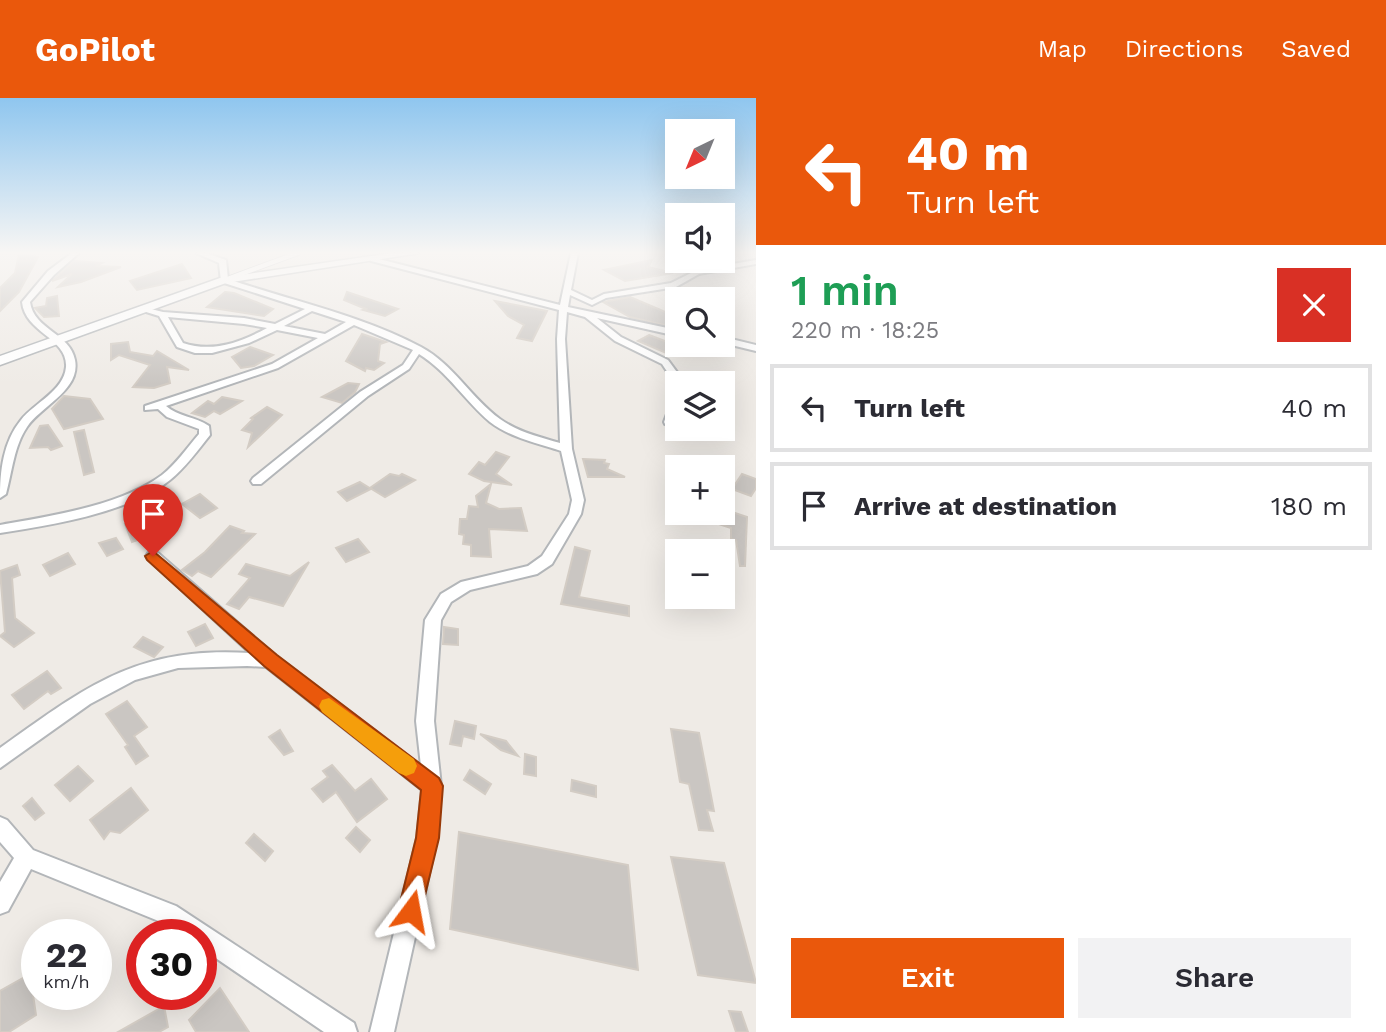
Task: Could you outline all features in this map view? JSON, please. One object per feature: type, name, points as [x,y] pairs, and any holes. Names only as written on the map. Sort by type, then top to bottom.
[{"type":"street","points":[[0,494],[24,424],[48,400],[69,372],[69,352],[28,315],[26,302],[31,297]]},
{"type":"street","points":[[0,361],[179,297]]},
{"type":"street","points":[[271,297],[418,349],[440,364],[494,420],[516,433],[566,449]]},
{"type":"street","points":[[518,297],[588,315],[618,339],[665,362],[671,371]]},
{"type":"street","points":[[382,1032],[427,838],[432,786],[425,722],[433,620],[446,598],[466,586],[532,570],[547,560],[575,514],[578,500],[566,449],[561,339],[573,311],[569,297]]},
{"type":"street","points":[[579,297],[614,318]]},
{"type":"street","points":[[573,311],[603,297]]},
{"type":"street","points":[[146,309],[162,314],[275,327],[326,337]]},
{"type":"street","points":[[162,314],[180,345],[201,352],[223,348],[309,310]]},
{"type":"street","points":[[573,311],[665,330]]},
{"type":"street","points":[[0,529],[96,507],[153,487],[166,478],[204,435],[205,428],[197,421],[173,418],[155,407],[267,369],[351,323]]},
{"type":"street","points":[[735,343],[756,348]]},
{"type":"street","points":[[257,481],[364,394],[406,367],[418,349]]},
{"type":"street","points":[[406,367],[440,364]]},
{"type":"street","points":[[153,556],[270,661],[432,786]]},
{"type":"street","points":[[0,760],[104,687],[142,670],[176,661],[220,657],[270,661]]},
{"type":"street","points":[[0,827],[26,857],[176,919]]},
{"type":"street","points":[[0,903],[26,857]]},
{"type":"street","points":[[217,946],[345,1032]]},
{"type":"building","points":[[0,297],[14,297],[0,311]]},
{"type":"building","points":[[57,297],[59,316],[44,317],[35,308],[46,306],[47,298]]},
{"type":"building","points":[[219,297],[243,297],[273,309],[264,316],[207,307]]},
{"type":"building","points":[[345,297],[361,297],[398,309],[385,316],[363,310],[366,309],[344,300]]},
{"type":"building","points":[[630,297],[665,312],[665,325],[630,317],[603,302]]},
{"type":"building","points":[[495,301],[547,311],[532,341],[517,338],[524,325],[508,316]]},
{"type":"building","points":[[362,334],[386,342],[380,344],[378,361],[384,363],[374,370],[366,368],[365,371],[346,361]]},
{"type":"building","points":[[649,335],[665,341],[665,353],[638,341]]},
{"type":"building","points":[[128,342],[130,352],[153,356],[157,351],[189,370],[167,367],[170,383],[154,388],[133,387],[150,365],[119,355],[111,360],[111,344]]},
{"type":"building","points":[[250,347],[273,355],[254,366],[241,368],[232,357]]},
{"type":"building","points":[[348,383],[359,384],[355,392],[342,403],[322,397]]},
{"type":"building","points":[[64,396],[90,399],[103,419],[64,429],[52,409]]},
{"type":"building","points":[[222,397],[242,401],[220,414],[214,411],[205,417],[192,413],[208,401],[214,404]]},
{"type":"building","points":[[267,407],[282,415],[248,447],[252,433],[242,430],[253,419],[251,418]]},
{"type":"building","points":[[48,425],[62,446],[51,450],[48,447],[30,448],[40,426]]},
{"type":"building","points":[[84,430],[94,472],[84,475],[74,432]]},
{"type":"building","points":[[496,452],[509,457],[496,474],[512,485],[484,481],[469,474],[479,462],[485,465]]},
{"type":"building","points":[[583,459],[605,460],[604,463],[609,464],[607,469],[625,477],[588,477]]},
{"type":"building","points":[[390,474],[402,474],[415,480],[385,497],[370,488]]},
{"type":"building","points":[[742,474],[756,479],[756,488],[751,496],[735,490],[735,484]]},
{"type":"building","points":[[360,482],[371,489],[347,501],[338,492]]},
{"type":"building","points":[[491,484],[486,503],[499,509],[521,508],[527,531],[489,529],[491,557],[471,556],[471,545],[463,544],[464,535],[459,534],[460,519],[467,519],[469,506],[478,507],[476,496]]},
{"type":"building","points":[[200,494],[217,508],[200,518],[182,504]]},
{"type":"building","points":[[735,513],[747,517],[745,566],[740,566],[736,540],[731,539],[731,528],[722,525],[735,525]]},
{"type":"building","points":[[145,518],[152,535],[132,542],[125,524]]},
{"type":"building","points":[[230,526],[244,531],[242,533],[255,534],[211,577],[198,571],[192,576],[182,570],[205,552]]},
{"type":"building","points":[[116,538],[123,549],[107,556],[99,543]]},
{"type":"building","points":[[358,539],[369,552],[346,562],[336,548]]},
{"type":"building","points":[[575,547],[590,551],[579,597],[629,606],[629,616],[561,604]]},
{"type":"building","points":[[68,553],[75,564],[50,576],[43,565]]},
{"type":"building","points":[[309,562],[283,606],[249,597],[239,609],[227,604],[250,578],[239,574],[246,564],[290,576]]},
{"type":"building","points":[[17,565],[20,575],[12,578],[15,618],[34,633],[14,647],[0,636],[5,632],[0,571]]},
{"type":"building","points":[[205,624],[213,638],[196,646],[188,632]]},
{"type":"building","points":[[444,627],[458,629],[458,645],[443,644]]},
{"type":"building","points":[[143,637],[163,647],[154,657],[134,647]]},
{"type":"building","points":[[47,671],[61,688],[51,694],[48,691],[24,709],[12,695]]},
{"type":"building","points":[[127,701],[147,727],[134,736],[148,756],[136,764],[125,747],[128,745],[106,714]]},
{"type":"building","points":[[455,721],[476,726],[474,739],[463,736],[461,746],[450,744]]},
{"type":"building","points":[[671,729],[699,733],[714,811],[707,810],[713,831],[699,830],[689,784],[680,782]]},
{"type":"building","points":[[280,730],[293,751],[284,755],[269,737]]},
{"type":"building","points":[[480,734],[506,741],[518,756],[501,750]]},
{"type":"building","points":[[525,754],[536,757],[536,776],[524,774]]},
{"type":"building","points":[[332,765],[355,791],[371,779],[387,799],[357,822],[336,792],[323,802],[312,789],[328,777],[323,771]]},
{"type":"building","points":[[78,766],[93,781],[70,801],[55,785]]},
{"type":"building","points":[[470,770],[491,784],[485,794],[464,780]]},
{"type":"building","points":[[572,780],[596,786],[596,797],[571,791]]},
{"type":"building","points":[[131,788],[148,810],[120,833],[110,831],[104,839],[90,820]]},
{"type":"building","points":[[32,798],[44,813],[35,820],[23,806]]},
{"type":"building","points":[[356,827],[370,840],[360,852],[346,838]]},
{"type":"building","points":[[459,832],[628,865],[638,970],[450,929]]},
{"type":"building","points":[[254,834],[273,851],[265,861],[246,843]]},
{"type":"building","points":[[671,857],[724,863],[756,983],[698,975]]},
{"type":"building","points":[[21,979],[21,1010],[35,1010],[36,1015],[9,1032],[0,1032],[0,991]]},
{"type":"building","points":[[220,988],[249,1032],[196,1032],[189,1020],[199,1010],[217,1010],[217,991]]},
{"type":"building","points":[[157,1010],[165,1010],[168,1027],[159,1032],[118,1032]]},
{"type":"building","points":[[729,1011],[741,1012],[748,1032],[736,1032]]},
{"type":"slow traffic","points":[[329,706],[406,766]]},
{"type":"route","points":[[153,556],[270,661],[432,786],[427,838],[411,911]]}]
